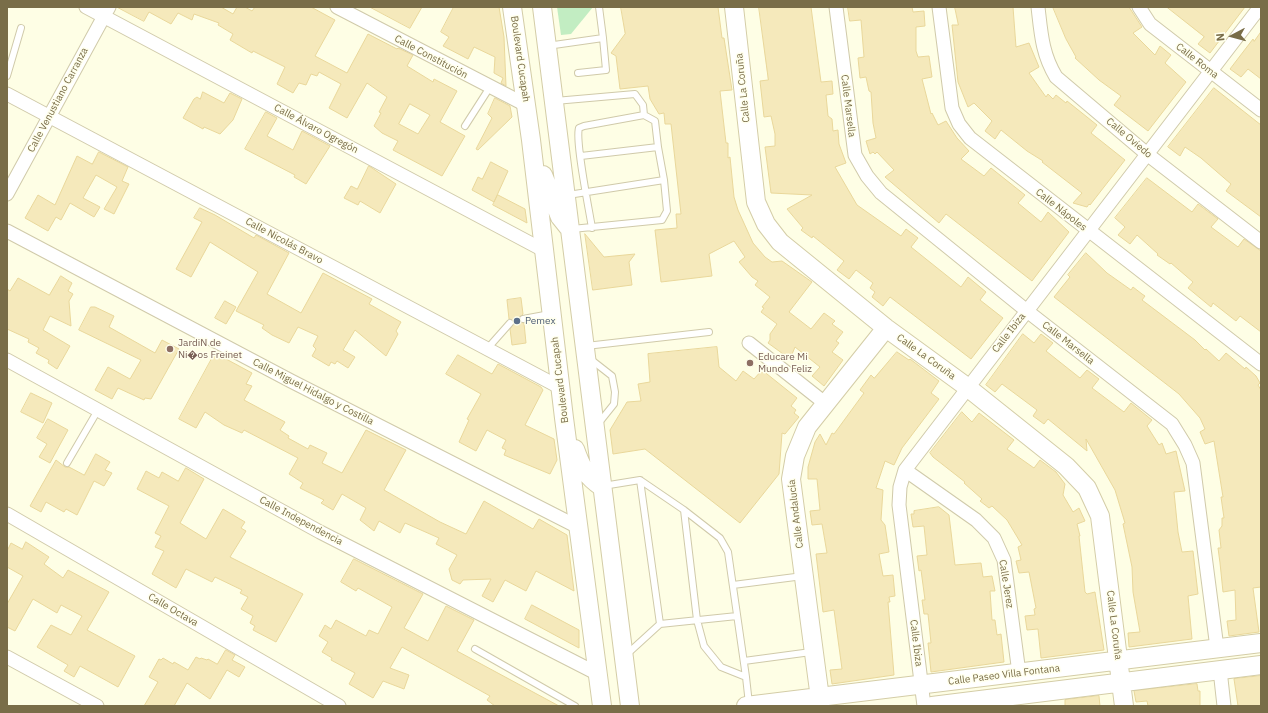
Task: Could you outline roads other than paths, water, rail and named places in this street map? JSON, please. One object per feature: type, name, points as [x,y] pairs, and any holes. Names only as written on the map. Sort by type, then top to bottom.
[{"type":"street","name":"Calle Álvaro Ogregón","points":[[86,7],[106,12],[545,251]]},
{"type":"street","name":"Calle Constitución","points":[[336,7],[526,105]]},
{"type":"street","name":"Boulevard Cucapah","points":[[512,7],[531,140],[564,418],[602,706]]},
{"type":"street","points":[[542,7],[630,706]]},
{"type":"street","name":"Calle La Coruña","points":[[734,7],[756,202],[766,224],[780,242],[886,328],[967,387],[1066,466],[1087,488],[1100,516],[1124,706]]},
{"type":"street","name":"Calle Marsella","points":[[836,7],[855,154],[867,176],[881,193],[1027,311],[1172,424],[1185,445],[1194,464],[1217,648]]},
{"type":"street","name":"Calle Nápoles","points":[[939,7],[952,108],[959,124],[970,138],[1261,364]]},
{"type":"street","name":"Calle Oviedo","points":[[1038,7],[1042,42],[1047,62],[1056,77],[1147,154],[1261,242]]},
{"type":"street","name":"Calle Roma","points":[[1139,7],[1150,24],[1261,110]]},
{"type":"street","name":"Calle Ibiza","points":[[924,706],[899,505],[900,487],[905,470],[967,387],[1260,7]]},
{"type":"street","name":"Calle Venustiano Carranza","points":[[7,194],[106,12]]},
{"type":"street","name":"Calle Nicolás Bravo","points":[[7,94],[561,388]]},
{"type":"street","points":[[531,140],[550,195],[560,217],[570,229]]},
{"type":"street","name":"Calle Miguel Hidalgo y Costilla","points":[[7,231],[291,381],[578,526]]},
{"type":"street","name":"Calle Andalucía","points":[[820,702],[791,479],[795,456],[807,427],[886,328]]},
{"type":"street","points":[[749,343],[826,404]]},
{"type":"street","name":"Calle Independencia","points":[[7,360],[320,532],[598,674]]},
{"type":"street","points":[[564,418],[581,466],[590,479],[602,487]]},
{"type":"street","name":"Calle Jerez","points":[[905,470],[976,520],[994,538],[1004,560],[1019,673]]},
{"type":"street","name":"Calle Octava","points":[[7,514],[339,706]]},
{"type":"street","name":"Calle Paseo Villa Fontana","points":[[746,706],[820,702],[921,685],[1261,643]]},
{"type":"street","points":[[7,657],[97,706]]},
{"type":"street","points":[[932,706],[1022,700],[1121,682],[1261,665]]},
{"type":"street","points":[[1220,670],[1224,706]]},
{"type":"lane","points":[[578,73],[606,70],[599,7]]},
{"type":"lane","points":[[7,76],[20,28]]},
{"type":"lane","points":[[546,46],[603,38]]},
{"type":"lane","points":[[465,126],[490,87]]},
{"type":"lane","points":[[554,101],[635,94],[643,105],[644,115]]},
{"type":"lane","points":[[570,229],[592,228],[662,220],[667,211],[655,121],[644,115],[580,128],[578,133],[592,228]]},
{"type":"lane","points":[[581,156],[658,147]]},
{"type":"lane","points":[[566,196],[664,180]]},
{"type":"lane","points":[[523,319],[552,313]]},
{"type":"lane","points":[[487,349],[510,323]]},
{"type":"lane","points":[[585,350],[709,332]]},
{"type":"lane","points":[[585,350],[612,376],[615,392],[614,404],[594,428]]},
{"type":"lane","points":[[67,463],[98,410]]},
{"type":"lane","points":[[640,480],[660,624]]},
{"type":"lane","points":[[602,487],[640,480],[684,510],[720,538],[725,544],[728,552],[750,706]]},
{"type":"lane","points":[[684,510],[697,620],[704,646],[720,667],[746,677]]},
{"type":"lane","points":[[733,585],[804,576]]},
{"type":"lane","points":[[623,657],[660,624],[737,616]]},
{"type":"lane","points":[[475,649],[575,706]]},
{"type":"lane","points":[[744,661],[814,652]]},
{"type":"place","name":"Pemex","points":[[517,321]]},
{"type":"place","name":"JardiN de Ni�os Freinet","points":[[170,349]]},
{"type":"place","name":"Educare Mi Mundo Feliz","points":[[750,363]]}]
